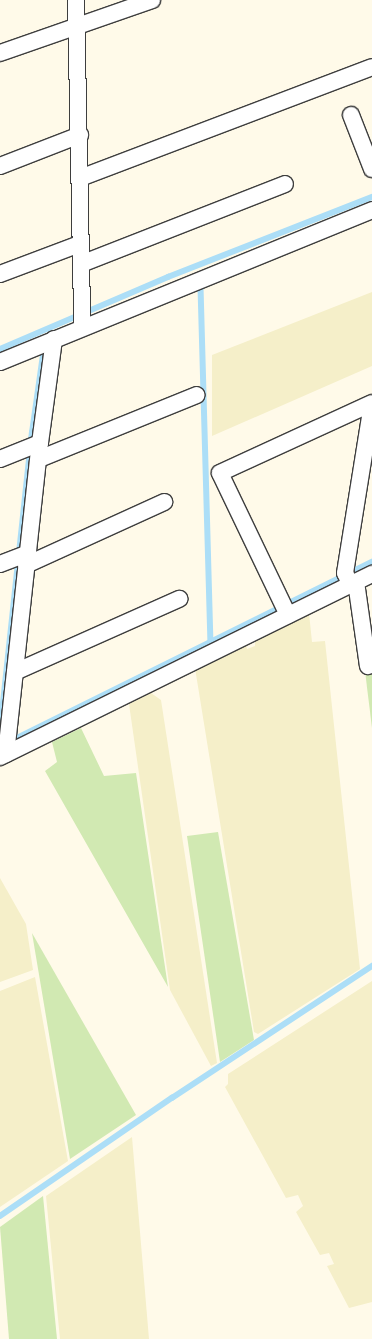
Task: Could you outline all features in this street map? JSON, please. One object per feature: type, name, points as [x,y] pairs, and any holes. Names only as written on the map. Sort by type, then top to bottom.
[{"type":"street","points":[[76,0],[78,27],[82,319]]},
{"type":"street","points":[[0,53],[152,0]]},
{"type":"street","points":[[80,178],[372,67]]},
{"type":"street","points":[[351,115],[372,169]]},
{"type":"street","points":[[0,166],[80,135]]},
{"type":"street","points":[[81,264],[286,184]]},
{"type":"street","points":[[0,362],[54,339],[82,319],[372,210]]},
{"type":"street","points":[[0,274],[80,244]]},
{"type":"street","points":[[5,749],[15,672],[18,559],[54,339]]},
{"type":"street","points":[[0,460],[197,395]]},
{"type":"street","points":[[368,666],[350,579],[372,404]]},
{"type":"street","points":[[284,607],[220,473],[372,404]]},
{"type":"street","points":[[18,559],[164,502]]},
{"type":"street","points":[[5,749],[284,607],[350,579],[372,574]]},
{"type":"street","points":[[15,672],[178,598]]},
{"type":"shaded area","points":[[372,292],[372,366],[212,436],[212,355]]},
{"type":"shaded area","points":[[309,613],[312,642],[325,641],[360,969],[258,1034],[254,1032],[195,668],[246,644],[247,649],[255,646],[255,640]]},
{"type":"shaded area","points":[[151,693],[161,700],[217,1063],[211,1066],[170,990],[129,704]]},
{"type":"shaded area","points":[[0,878],[26,924],[33,970],[0,982]]},
{"type":"shaded area","points":[[35,977],[68,1161],[0,1207],[0,991]]},
{"type":"shaded area","points":[[372,981],[372,1302],[349,1308],[327,1266],[334,1264],[329,1253],[320,1255],[296,1212],[303,1206],[298,1195],[286,1198],[225,1087],[228,1084],[228,1074]]},
{"type":"shaded area","points":[[132,1137],[149,1339],[60,1339],[46,1196]]},
{"type":"green space","points":[[372,667],[372,728],[365,671]]},
{"type":"green space","points":[[81,728],[104,776],[136,773],[168,987],[45,771],[57,762],[52,742]]},
{"type":"green space","points":[[218,832],[254,1040],[220,1062],[187,836]]},
{"type":"green space","points":[[32,933],[136,1115],[70,1159]]},
{"type":"green space","points":[[43,1196],[57,1339],[9,1339],[0,1227]]},
{"type":"waterway","points":[[0,349],[168,277],[372,197]]},
{"type":"waterway","points":[[201,287],[211,642]]},
{"type":"waterway","points":[[0,731],[32,433],[43,355]]},
{"type":"waterway","points":[[9,742],[372,562]]},
{"type":"waterway","points":[[0,1216],[172,1098],[372,966]]}]
